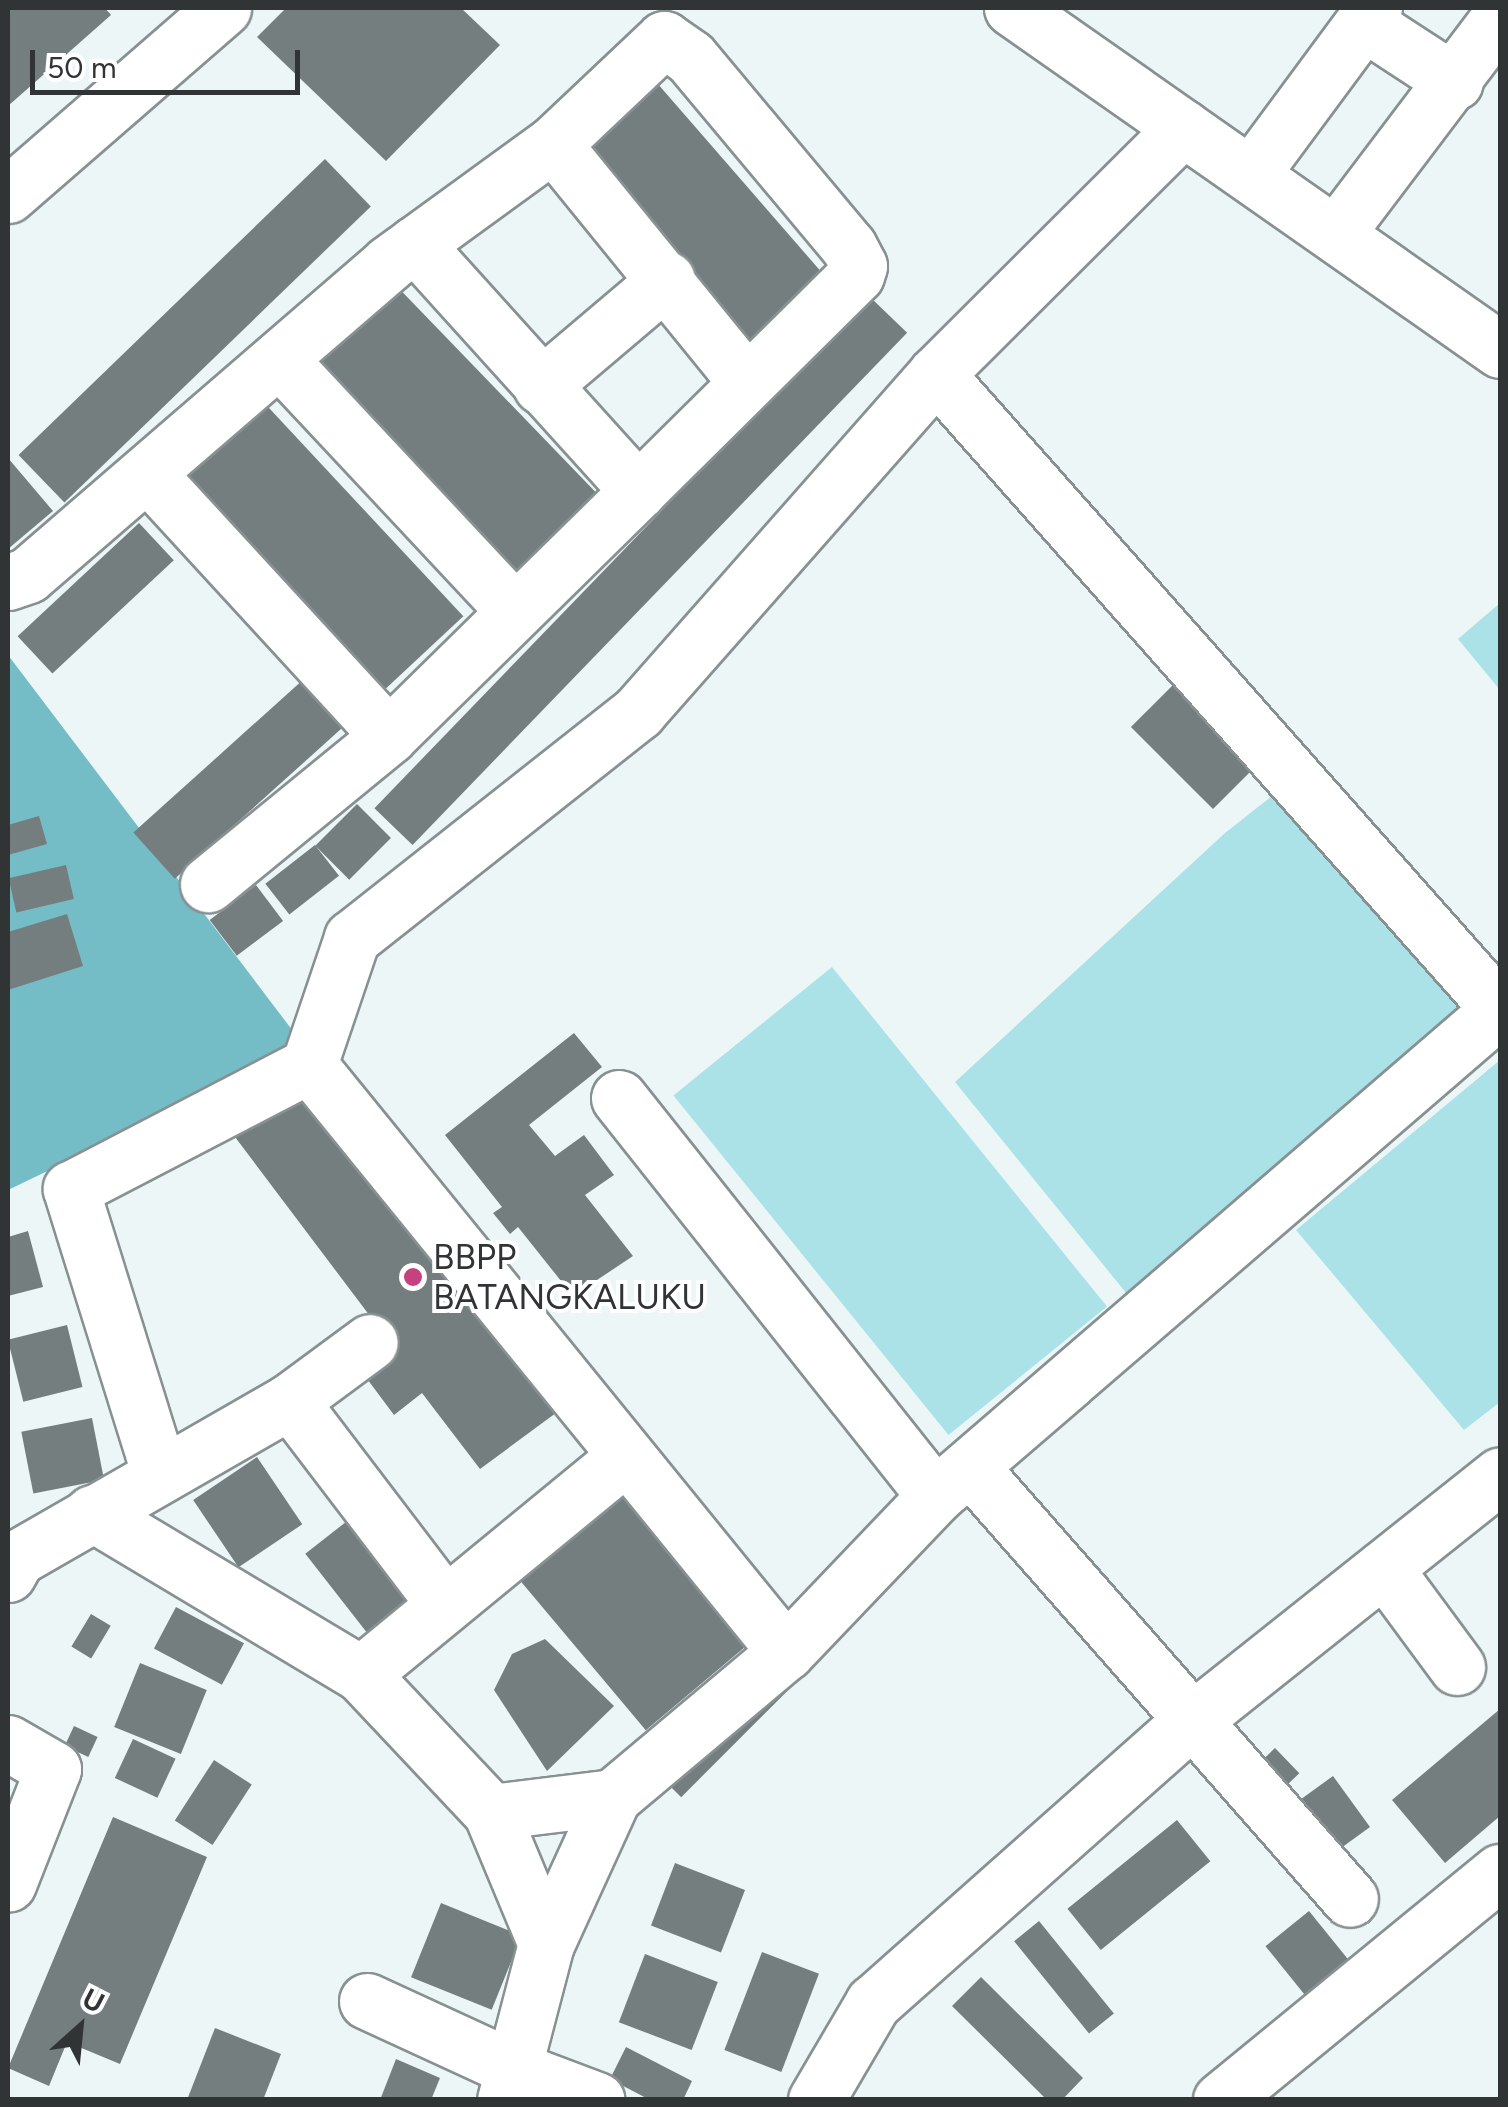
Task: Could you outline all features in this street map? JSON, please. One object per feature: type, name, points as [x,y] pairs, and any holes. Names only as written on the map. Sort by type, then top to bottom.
[{"type":"street","points":[[8,195],[223,8]]},
{"type":"street","points":[[1012,8],[1338,231],[1500,350]]},
{"type":"street","points":[[1252,173],[1370,16],[1456,82]]},
{"type":"street","points":[[1338,231],[1456,82],[1500,17]]},
{"type":"street","points":[[8,582],[28,576],[415,244],[553,144],[658,42],[671,40],[848,247],[858,266],[856,275],[745,380],[638,492],[388,736],[208,884]]},
{"type":"street","points":[[160,1475],[71,1190],[309,1064],[352,938],[638,712],[936,374],[1183,128]]},
{"type":"street","points":[[553,144],[667,279],[745,380]]},
{"type":"street","points":[[415,244],[638,492]]},
{"type":"street","points":[[541,386],[667,279]]},
{"type":"street","points":[[279,359],[514,610]]},
{"type":"street","points":[[511,2085],[546,1944],[613,1798],[786,1652],[952,1482],[1500,1009],[936,374]]},
{"type":"street","points":[[148,473],[388,736]]},
{"type":"street","points":[[309,1064],[786,1652]]},
{"type":"street","points":[[619,1098],[952,1482],[1190,1722],[1350,1899]]},
{"type":"street","points":[[11,1558],[290,1401],[370,1342]]},
{"type":"street","points":[[290,1401],[444,1603]]},
{"type":"street","points":[[361,1674],[626,1456]]},
{"type":"street","points":[[816,2100],[873,2003],[1190,1722],[1500,1475]]},
{"type":"street","points":[[92,1512],[361,1674],[491,1812],[546,1944]]},
{"type":"street","points":[[1384,1568],[1457,1667]]},
{"type":"street","points":[[8,1743],[54,1769],[8,1884]]},
{"type":"street","points":[[491,1812],[613,1798]]},
{"type":"street","points":[[1221,2100],[1500,1872]]},
{"type":"street","points":[[366,2001],[511,2085],[598,2100]]},
{"type":"shaded area","points":[[1500,603],[1500,690],[1458,639]]},
{"type":"shaded area","points":[[8,655],[305,1047],[8,1190]]},
{"type":"shaded area","points":[[1286,785],[1478,1004],[1131,1299],[955,1082],[1225,833]]},
{"type":"shaded area","points":[[832,967],[1107,1307],[948,1435],[673,1095]]},
{"type":"shaded area","points":[[1500,1060],[1500,1402],[1464,1430],[1296,1230]]},
{"type":"building","points":[[8,8],[105,8],[111,15],[8,106]]},
{"type":"building","points":[[286,8],[461,8],[500,45],[386,161],[257,37]]},
{"type":"building","points":[[644,68],[832,285],[748,358],[559,141]]},
{"type":"building","points":[[325,159],[371,206],[64,502],[19,455]]},
{"type":"building","points":[[385,274],[601,498],[513,582],[297,359]]},
{"type":"building","points":[[869,296],[907,333],[413,845],[374,808]]},
{"type":"building","points":[[256,394],[463,616],[379,695],[172,472]]},
{"type":"building","points":[[8,458],[53,511],[8,549]]},
{"type":"building","points":[[139,523],[174,560],[52,674],[18,636]]},
{"type":"building","points":[[1184,674],[1266,756],[1213,809],[1131,727]]},
{"type":"building","points":[[305,678],[346,724],[175,879],[133,833]]},
{"type":"building","points":[[357,804],[391,838],[349,880],[315,846]]},
{"type":"building","points":[[39,816],[47,844],[8,855],[8,825]]},
{"type":"building","points":[[315,845],[339,876],[289,915],[265,884]]},
{"type":"building","points":[[66,865],[74,899],[16,912],[9,878]]},
{"type":"building","points":[[256,885],[283,921],[237,956],[210,920]]},
{"type":"building","points":[[67,914],[83,966],[8,990],[8,932]]},
{"type":"building","points":[[574,1033],[602,1067],[529,1125],[555,1156],[584,1135],[614,1175],[585,1195],[633,1256],[573,1296],[518,1227],[510,1234],[493,1213],[502,1207],[445,1135]]},
{"type":"building","points":[[304,1073],[560,1410],[480,1469],[422,1393],[394,1415],[356,1364],[388,1340],[229,1129]]},
{"type":"building","points":[[28,1231],[43,1287],[8,1296],[8,1237]]},
{"type":"building","points":[[67,1325],[82,1387],[23,1402],[8,1340]]},
{"type":"building","points":[[92,1418],[104,1480],[33,1494],[21,1432]]},
{"type":"building","points":[[257,1457],[302,1524],[238,1567],[193,1500]]},
{"type":"building","points":[[615,1482],[750,1643],[646,1730],[511,1569]]},
{"type":"building","points":[[351,1518],[416,1601],[370,1636],[305,1554]]},
{"type":"building","points":[[176,1607],[244,1643],[222,1685],[154,1648]]},
{"type":"building","points":[[91,1614],[111,1626],[91,1658],[71,1647]]},
{"type":"building","points":[[545,1639],[614,1706],[547,1771],[494,1690],[512,1654]]},
{"type":"building","points":[[783,1660],[801,1678],[681,1797],[663,1780]]},
{"type":"building","points":[[140,1663],[207,1690],[181,1754],[114,1727]]},
{"type":"building","points":[[1500,1709],[1500,1816],[1445,1863],[1392,1800]]},
{"type":"building","points":[[74,1726],[98,1737],[88,1757],[65,1746]]},
{"type":"building","points":[[133,1739],[176,1759],[157,1798],[115,1778]]},
{"type":"building","points":[[1275,1748],[1299,1773],[1272,1800],[1248,1774]]},
{"type":"building","points":[[214,1760],[252,1785],[213,1845],[175,1820]]},
{"type":"building","points":[[1333,1776],[1370,1827],[1326,1859],[1289,1808]]},
{"type":"building","points":[[113,1817],[207,1857],[120,2064],[67,2042],[49,2086],[8,2068]]},
{"type":"building","points":[[1177,1820],[1210,1861],[1101,1950],[1067,1909]]},
{"type":"building","points":[[675,1863],[745,1890],[721,1952],[651,1926]]},
{"type":"building","points":[[441,1903],[522,1936],[492,2010],[411,1977]]},
{"type":"building","points":[[1309,1911],[1354,1966],[1310,2001],[1265,1946]]},
{"type":"building","points":[[1039,1921],[1114,2013],[1089,2034],[1014,1941]]},
{"type":"building","points":[[762,1952],[819,1974],[781,2072],[724,2050]]},
{"type":"building","points":[[645,1954],[718,1982],[692,2050],[619,2022]]},
{"type":"building","points":[[981,1977],[1083,2078],[1062,2100],[1047,2100],[952,2006]]},
{"type":"building","points":[[215,2028],[281,2054],[263,2100],[187,2100]]},
{"type":"building","points":[[626,2047],[692,2081],[683,2100],[650,2100],[610,2079]]},
{"type":"building","points":[[396,2059],[440,2078],[431,2100],[380,2100]]},
{"type":"place","name":"BBPP BATANGKALUKU","points":[[413,1277]]}]
